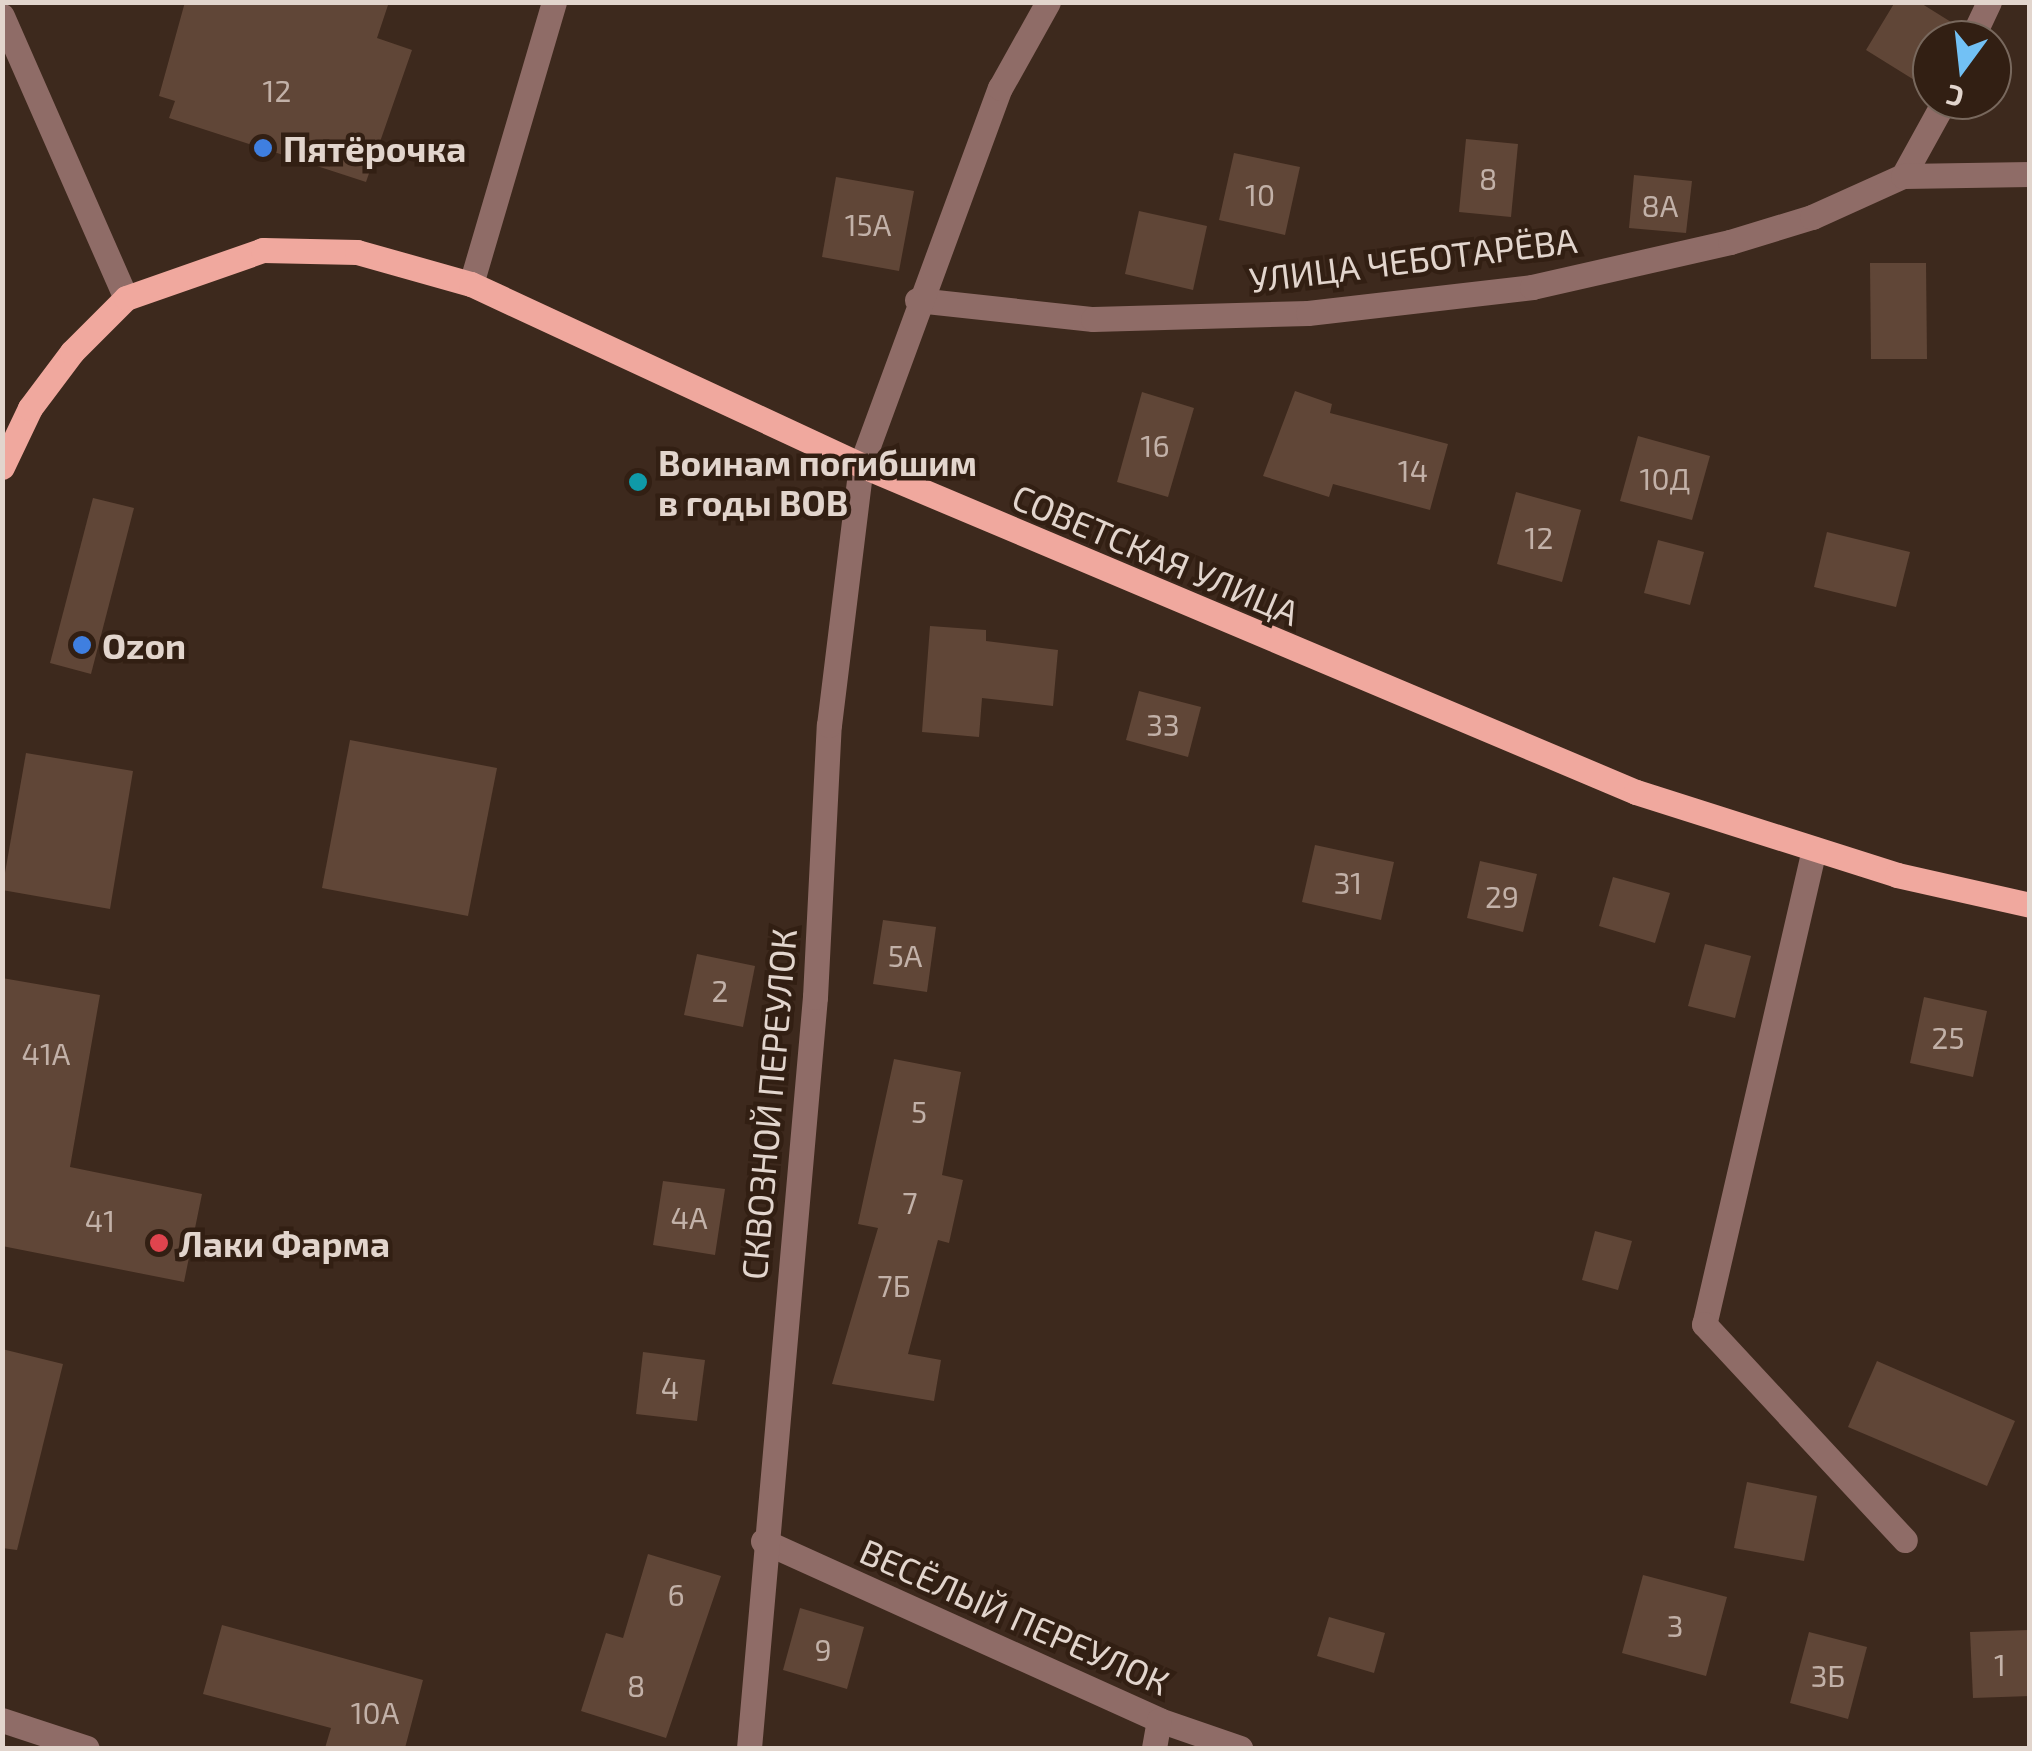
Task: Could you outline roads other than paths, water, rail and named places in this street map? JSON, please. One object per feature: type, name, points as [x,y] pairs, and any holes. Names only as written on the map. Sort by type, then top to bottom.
[{"type":"main road","name":"СОВЕТСКАЯ УЛИЦА","points":[[2,466],[30,408],[72,352],[126,298],[264,250],[358,252],[471,284],[861,465],[1562,763],[1814,848],[2030,905]]},
{"type":"street","points":[[471,284],[554,2]]},
{"type":"street","points":[[861,465],[917,300],[1000,88],[1048,2]]},
{"type":"street","points":[[2,16],[126,298]]},
{"type":"street","points":[[1903,176],[1935,120]]},
{"type":"street","name":"УЛИЦА ЧЕБОТАРЁВА","points":[[917,300],[1093,319],[1308,313],[1532,287],[1730,242],[1812,217],[1903,176],[2030,174]]},
{"type":"street","name":"СКВОЗНОЙ ПЕРЕУЛОК","points":[[749,1748],[763,1541],[814,997],[830,725],[861,465]]},
{"type":"street","points":[[1814,848],[1704,1324],[1905,1540]]},
{"type":"street","name":"ВЕСЁЛЫЙ ПЕРЕУЛОК","points":[[763,1541],[1159,1720],[1240,1748]]},
{"type":"street","points":[[2,1720],[87,1748]]},
{"type":"street","points":[[1154,1748],[1159,1720]]},
{"type":"place","name":"Пятёрочка","points":[[263,148]]},
{"type":"place","name":"Воинам погибшим в годы ВОВ","points":[[638,482]]},
{"type":"place","name":"Ozon","points":[[82,645]]},
{"type":"place","name":"Лаки Фарма","points":[[159,1243]]}]
